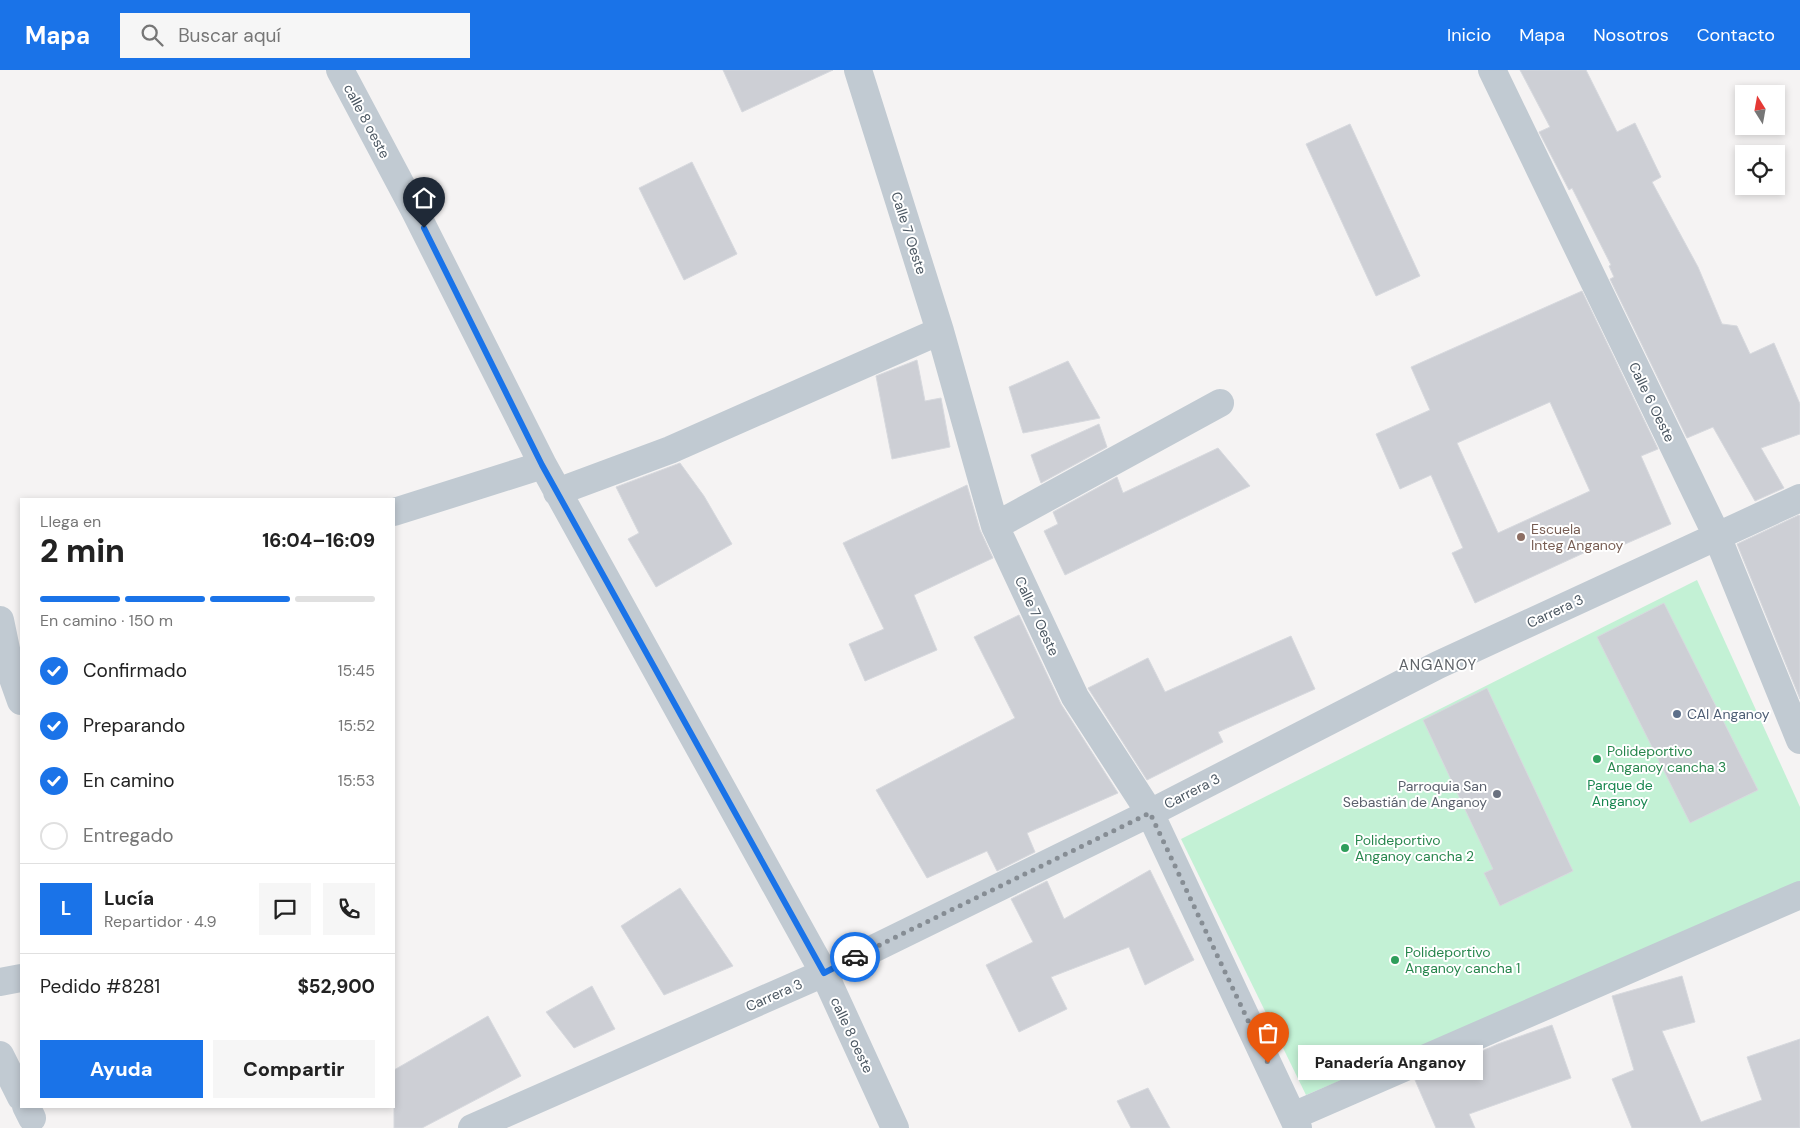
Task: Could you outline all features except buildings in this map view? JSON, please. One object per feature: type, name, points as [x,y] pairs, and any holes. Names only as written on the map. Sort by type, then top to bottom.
[{"type":"street","name":"calle 8 oeste","points":[[340,70],[415,211],[542,465],[824,973],[896,1128]]},
{"type":"street","name":"Calle 7 Oeste","points":[[858,70],[940,331],[995,526],[1076,697],[1150,813],[1296,1122]]},
{"type":"street","name":"Calle 6 Oeste","points":[[1492,70],[1717,536],[1800,740]]},
{"type":"street","points":[[557,492],[670,450],[940,331]]},
{"type":"street","points":[[995,526],[1220,403]]},
{"type":"street","points":[[395,512],[542,465]]},
{"type":"street","name":"Carrera 3","points":[[472,1128],[824,973],[1150,813],[1438,665],[1800,498]]},
{"type":"street","points":[[6,634],[11,673],[20,698]]},
{"type":"street","points":[[1296,1122],[1800,895]]},
{"type":"street","points":[[0,982],[20,978]]},
{"type":"street","points":[[0,1055],[20,1095]]},
{"type":"green space","name":"Parque de Anganoy","points":[[1697,580],[1800,807],[1800,887],[1306,1095],[1181,839]]},
{"type":"way so far","points":[[855,957],[1150,813],[1268,1063]]},
{"type":"place","name":"Escuela Integ Anganoy","points":[[1521,537]]},
{"type":"place","name":"CAI Anganoy","points":[[1677,714]]},
{"type":"place","name":"Polideportivo Anganoy cancha 3","points":[[1597,759]]},
{"type":"place","name":"Parroquia San Sebastián de Anganoy","points":[[1497,794]]},
{"type":"place","name":"Polideportivo Anganoy cancha 2","points":[[1345,848]]},
{"type":"place","name":"Polideportivo Anganoy cancha 1","points":[[1395,960]]},
{"type":"place","name":"Panadería Anganoy","points":[[1268,1063]]},
{"type":"district","name":"ANGANOY","points":[[1438,665]]},
{"type":"route","points":[[424,228],[542,465],[824,973],[855,957]]}]
